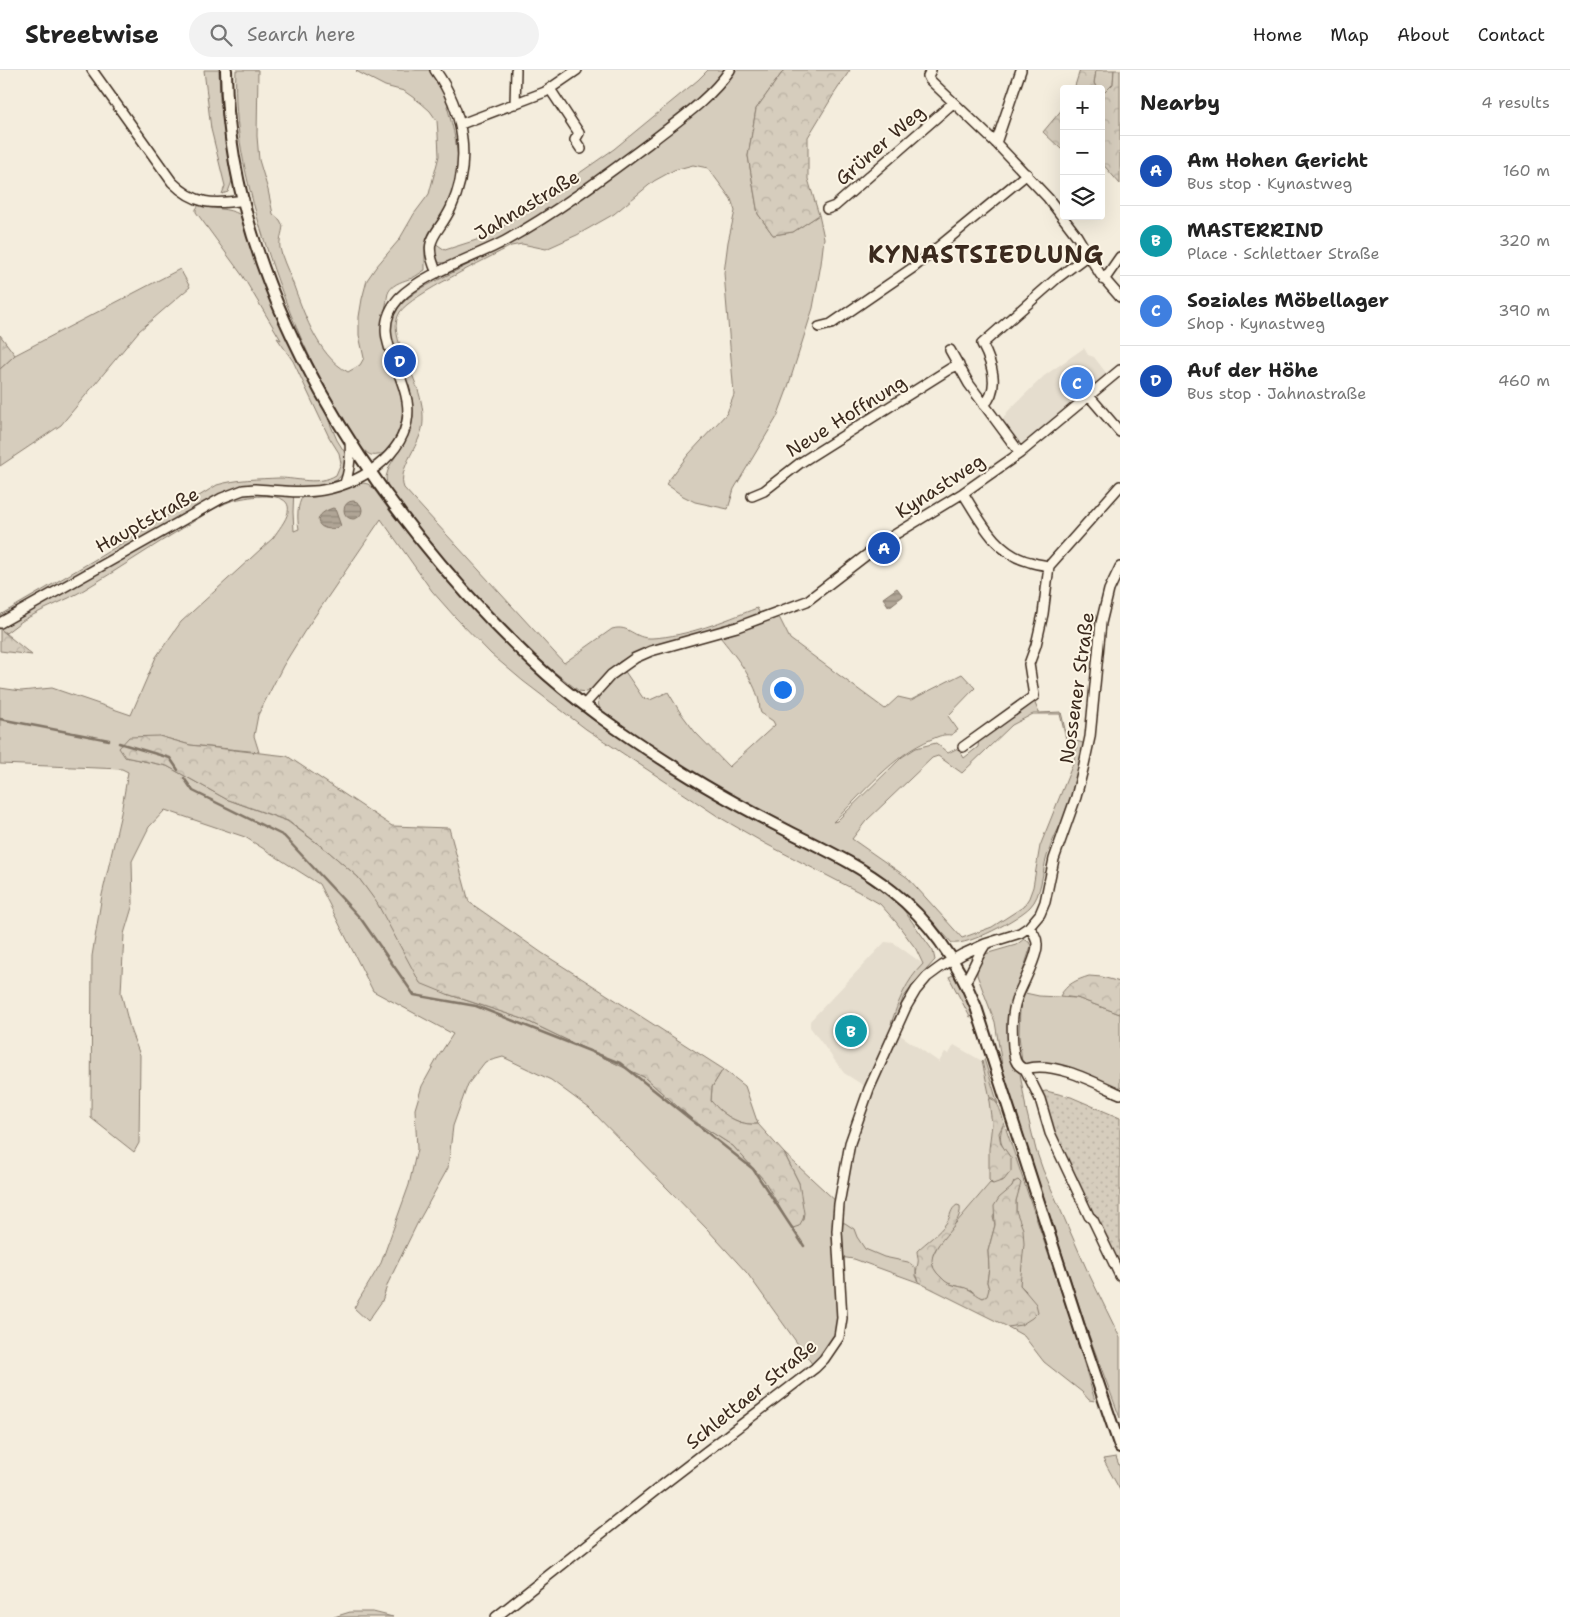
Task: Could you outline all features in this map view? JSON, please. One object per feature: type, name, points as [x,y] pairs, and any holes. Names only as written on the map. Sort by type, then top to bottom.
[{"type":"main road","points":[[226,70],[227,110],[232,144],[244,200],[258,250],[273,293],[308,366],[350,441],[370,472],[419,538],[467,594],[532,660],[584,705],[653,753],[715,792],[865,871],[911,908],[930,929],[952,960],[965,982],[979,1016],[1120,1448]]},
{"type":"street","points":[[92,70],[181,192],[193,199],[206,202],[244,200]]},
{"type":"street","points":[[435,70],[446,87],[461,124],[463,161],[457,193],[430,247],[432,263],[436,274]]},
{"type":"street","points":[[514,104],[516,70]]},
{"type":"street","points":[[461,124],[540,94],[576,70]]},
{"type":"street","name":"Jahnastraße","points":[[370,472],[390,455],[404,432],[408,408],[402,381],[390,350],[387,334],[388,316],[401,296],[416,284],[505,241],[593,184],[694,108],[715,90],[730,70]]},
{"type":"street","points":[[931,70],[928,76],[930,80],[996,143],[1048,198],[1077,236],[1104,280],[1120,297]]},
{"type":"street","points":[[996,143],[1020,70]]},
{"type":"street","points":[[550,88],[579,133],[575,140],[581,149]]},
{"type":"street","name":"Grüner Weg","points":[[827,209],[836,206],[953,103]]},
{"type":"street","points":[[819,327],[830,324],[914,267],[1027,174]]},
{"type":"street","points":[[984,405],[991,396],[993,374],[990,360],[982,344],[1056,279],[1088,254]]},
{"type":"street","points":[[1104,280],[1120,257]]},
{"type":"street","points":[[950,350],[969,384],[1020,453]]},
{"type":"street","name":"Neue Hoffnung","points":[[752,496],[764,491],[800,463],[951,368],[959,365]]},
{"type":"street","name":"Kynastweg","points":[[584,705],[611,675],[635,658],[651,651],[737,627],[808,600],[886,540],[963,493],[1020,453],[1120,370]]},
{"type":"street","points":[[1089,396],[1120,432]]},
{"type":"street","points":[[345,483],[350,471],[350,441]]},
{"type":"street","name":"Hauptstraße","points":[[0,623],[222,498],[244,490],[255,489],[322,490],[345,483],[370,472]]},
{"type":"street","points":[[963,747],[1034,696],[1029,664],[1036,645],[1043,614],[1050,566],[1120,486]]},
{"type":"street","points":[[963,493],[996,542],[1016,557],[1050,566]]},
{"type":"street","name":"Nossener Straße","points":[[1029,927],[1040,914],[1054,859],[1076,797],[1090,737],[1101,623],[1109,590],[1120,567]]},
{"type":"street","points":[[965,982],[976,957],[985,944],[1020,933],[1029,927],[1035,936],[1037,948],[1013,1011],[1012,1026],[1016,1062],[1020,1068],[1025,1069],[1037,1066],[1075,1075],[1120,1094]]},
{"type":"street","name":"Schlettaer Straße","points":[[497,1616],[815,1368],[832,1349],[839,1337],[842,1318],[837,1231],[839,1204],[850,1143],[869,1089],[912,997],[927,977],[952,960],[985,944]]},
{"type":"street","points":[[1025,1069],[1040,1099],[1050,1133],[1120,1276]]},
{"type":"shaded area","points":[[1084,348],[1088,355],[1094,357],[1107,374],[1024,443],[1013,441],[1000,424],[1008,411],[1044,376]]},
{"type":"shaded area","points":[[353,501],[359,504],[362,510],[359,516],[353,519],[347,516],[344,510],[347,504]]},
{"type":"shaded area","points":[[333,508],[341,526],[328,529],[319,524],[318,520],[325,512]]},
{"type":"shaded area","points":[[897,588],[903,596],[889,607],[883,598]]},
{"type":"shaded area","points":[[885,942],[894,943],[923,964],[913,975],[900,998],[891,1024],[896,1032],[939,1062],[945,1052],[949,1054],[954,1045],[982,1061],[990,1098],[992,1124],[989,1149],[990,1183],[909,1278],[854,1259],[839,1256],[839,1204],[869,1089],[844,1073],[810,1027],[810,1021]]},
{"type":"green space","points":[[204,70],[219,70],[220,100],[232,181],[228,192],[222,194],[225,186],[211,129]]},
{"type":"green space","points":[[236,70],[258,70],[257,136],[259,160],[273,214],[280,220],[283,226],[280,245],[283,259],[306,317],[319,343],[337,365],[348,372],[360,365],[364,358],[359,335],[359,317],[367,280],[399,240],[414,214],[429,194],[439,156],[437,121],[430,111],[404,91],[385,86],[356,71],[432,70],[450,104],[447,106],[454,132],[458,159],[456,184],[446,210],[425,247],[425,270],[394,286],[387,296],[383,325],[384,344],[387,357],[400,388],[403,406],[397,435],[386,451],[379,455],[371,455],[363,449],[329,394],[296,328],[278,281],[256,213],[242,153],[237,111]]},
{"type":"green space","points":[[708,70],[726,70],[704,95],[599,176],[552,208],[501,239],[448,262],[441,263],[436,261],[433,252],[435,243],[445,250],[489,236],[614,149]]},
{"type":"green space","points":[[736,70],[784,70],[756,109],[748,156],[758,214],[773,235],[793,232],[819,215],[824,238],[813,308],[787,390],[777,417],[734,489],[728,509],[695,502],[666,484],[688,455],[727,413],[734,395],[724,273],[735,211],[731,199],[708,168],[693,165],[674,170],[654,181],[614,214],[577,235],[546,249],[522,244],[511,246],[419,296],[407,305],[398,316],[396,330],[398,339],[416,384],[423,411],[422,429],[404,472],[404,488],[564,663],[612,629],[623,628],[646,638],[666,637],[706,627],[757,608],[760,614],[633,654],[619,662],[592,689],[586,692],[579,691],[548,667],[522,643],[470,590],[425,538],[387,485],[386,477],[389,467],[408,436],[413,418],[412,399],[404,376],[406,375],[390,338],[392,320],[404,302],[416,292],[511,243],[676,127],[720,91]]},
{"type":"green space","points":[[784,70],[850,70],[808,137],[808,179],[819,215],[793,232],[773,235],[758,214],[748,156],[756,109]]},
{"type":"green space","points":[[1080,70],[1096,70],[1095,85],[1075,85]]},
{"type":"green space","points":[[1096,70],[1114,70],[1113,84],[1105,92],[1105,85],[1095,85]]},
{"type":"green space","points":[[1114,70],[1120,70],[1120,184],[1105,167],[1105,92],[1113,84]]},
{"type":"green space","points":[[1060,112],[1060,148],[1043,132]]},
{"type":"green space","points":[[199,205],[241,215],[250,247],[267,293],[289,343],[323,407],[337,440],[347,456],[345,471],[337,480],[325,485],[294,487],[294,531],[299,529],[298,512],[303,496],[326,494],[363,483],[368,484],[463,597],[541,678],[593,720],[674,772],[844,865],[886,894],[903,909],[933,951],[935,960],[903,998],[895,1024],[891,1024],[903,992],[923,964],[916,949],[880,904],[719,817],[586,729],[523,681],[491,654],[432,591],[381,519],[283,666],[258,715],[254,736],[259,752],[190,745],[159,736],[125,757],[167,766],[226,799],[287,821],[329,852],[358,877],[447,994],[523,1019],[644,1077],[694,1121],[733,1146],[764,1180],[787,1220],[799,1183],[784,1153],[839,1204],[838,1222],[845,1223],[854,1229],[865,1249],[884,1257],[908,1262],[916,1268],[916,1276],[920,1283],[854,1259],[839,1257],[839,1337],[815,1368],[747,1273],[707,1229],[589,1108],[551,1080],[503,1057],[485,1062],[468,1084],[453,1126],[448,1168],[417,1224],[388,1283],[382,1301],[368,1321],[354,1308],[381,1263],[409,1185],[417,1149],[415,1109],[422,1086],[453,1034],[373,991],[319,884],[245,837],[165,810],[149,827],[132,861],[133,904],[124,934],[121,993],[131,1032],[140,1055],[139,1143],[134,1152],[91,1118],[92,956],[102,895],[121,813],[128,772],[122,769],[0,764],[0,688],[21,691],[52,688],[131,715],[156,657],[181,622],[273,538],[284,522],[288,512],[288,504],[276,497],[266,496],[231,501],[204,515],[82,591],[24,620],[6,633],[0,629],[0,615],[217,485],[240,480],[279,478],[308,481],[322,480],[336,475],[341,463],[339,453],[329,437],[293,361],[277,338],[281,340],[242,275],[196,212]]},
{"type":"green space","points":[[180,269],[190,287],[139,331],[61,425],[0,466],[0,369],[15,355]]},
{"type":"green space","points":[[0,335],[15,355],[0,369]]},
{"type":"green space","points":[[779,617],[790,639],[885,709],[898,697],[911,700],[962,674],[975,688],[948,716],[958,730],[951,735],[932,739],[918,746],[904,755],[879,776],[833,822],[837,821],[902,757],[916,748],[936,743],[948,753],[958,748],[964,758],[978,747],[979,738],[1034,701],[1039,713],[1061,712],[1067,738],[1086,744],[1073,795],[1049,850],[1037,896],[1030,907],[993,931],[960,943],[952,943],[920,908],[896,886],[874,870],[755,808],[679,765],[600,709],[598,703],[601,692],[609,682],[624,670],[643,698],[650,700],[668,692],[695,732],[729,767],[775,725],[773,721],[761,713],[753,684],[720,637]],"holes":[[[1033,714],[1060,714],[1066,739],[1077,744],[1074,761],[1040,846],[1033,887],[1029,898],[1023,907],[992,927],[962,938],[908,878],[852,839],[866,821],[932,758],[938,756],[962,773],[1012,725]]]},
{"type":"green space","points":[[0,629],[32,655],[0,651]]},
{"type":"green space","points":[[159,736],[190,745],[287,756],[392,826],[449,828],[469,902],[542,953],[723,1069],[712,1087],[711,1101],[721,1111],[738,1121],[758,1124],[784,1153],[799,1183],[804,1213],[799,1226],[793,1228],[764,1180],[733,1146],[694,1121],[644,1077],[523,1019],[420,983],[377,903],[358,877],[288,821],[226,799],[167,766],[125,757],[119,748],[129,737]]},
{"type":"green space","points":[[1024,939],[1031,946],[1009,1010],[1007,1027],[1010,1059],[1012,1066],[1020,1073],[1026,1109],[1043,1170],[1087,1270],[1120,1338],[1120,1418],[1088,1333],[1027,1146],[1003,1071],[995,1022],[977,975],[977,969],[985,954],[1016,945]]},
{"type":"green space","points":[[953,975],[962,990],[973,1016],[970,1017],[949,977]]},
{"type":"green space","points":[[1089,976],[1120,982],[1120,1014],[1077,998],[1060,996],[1072,983]]},
{"type":"green space","points":[[1025,993],[1039,996],[1077,998],[1120,1014],[1120,1094],[1107,1088],[1022,1062],[1019,1035],[1020,1008]]},
{"type":"green space","points":[[984,1059],[998,1104],[993,1098],[990,1098],[982,1061]]},
{"type":"green space","points":[[723,1069],[745,1086],[758,1124],[738,1121],[721,1111],[711,1101],[712,1087]]},
{"type":"green space","points":[[1046,1091],[1071,1097],[1120,1118],[1120,1276],[1036,1093]]},
{"type":"green space","points":[[990,1098],[996,1102],[1001,1112],[1004,1123],[999,1133],[1001,1144],[1011,1158],[1011,1171],[1004,1180],[993,1184],[989,1180],[989,1149],[992,1124]]},
{"type":"green space","points":[[1004,1123],[1077,1339],[1095,1401],[1089,1400],[1082,1392],[1044,1362],[1024,1336],[1008,1327],[1013,1325],[1026,1291],[1020,1285],[1016,1201],[1020,1183],[1014,1182],[993,1217],[995,1225],[988,1251],[988,1296],[983,1298],[977,1296],[971,1290],[947,1283],[934,1270],[931,1259],[939,1243],[990,1183],[993,1184],[1011,1159],[1001,1142]]},
{"type":"green space","points":[[1018,1180],[1021,1183],[1016,1201],[1016,1211],[1023,1229],[1024,1244],[1020,1285],[1036,1304],[1038,1312],[1021,1325],[1008,1327],[920,1283],[916,1273],[917,1251],[944,1226],[955,1207],[957,1205],[960,1206],[959,1215],[937,1248],[932,1264],[937,1273],[948,1283],[968,1289],[983,1298],[987,1296],[989,1289],[987,1282],[989,1268],[988,1251],[995,1225],[994,1206],[999,1198]]},
{"type":"green space","points":[[1116,1457],[1120,1468],[1120,1490],[1103,1459]]},
{"type":"green space","points":[[350,1612],[373,1612],[393,1617],[334,1617]]},
{"type":"waterway","points":[[0,719],[109,740]]},
{"type":"waterway","points":[[119,743],[170,758],[178,770]]},
{"type":"waterway","points":[[184,778],[193,791],[284,836],[361,919],[414,995],[476,1006],[620,1063],[753,1169],[804,1246]]},
{"type":"place","name":"Auf der Höhe","points":[[400,361]]},
{"type":"place","name":"Soziales Möbellager","points":[[1077,383]]},
{"type":"place","name":"Am Hohen Gericht","points":[[884,548]]},
{"type":"place","name":"MASTERRIND","points":[[851,1031]]},
{"type":"district","name":"KYNASTSIEDLUNG","points":[[986,255]]}]
